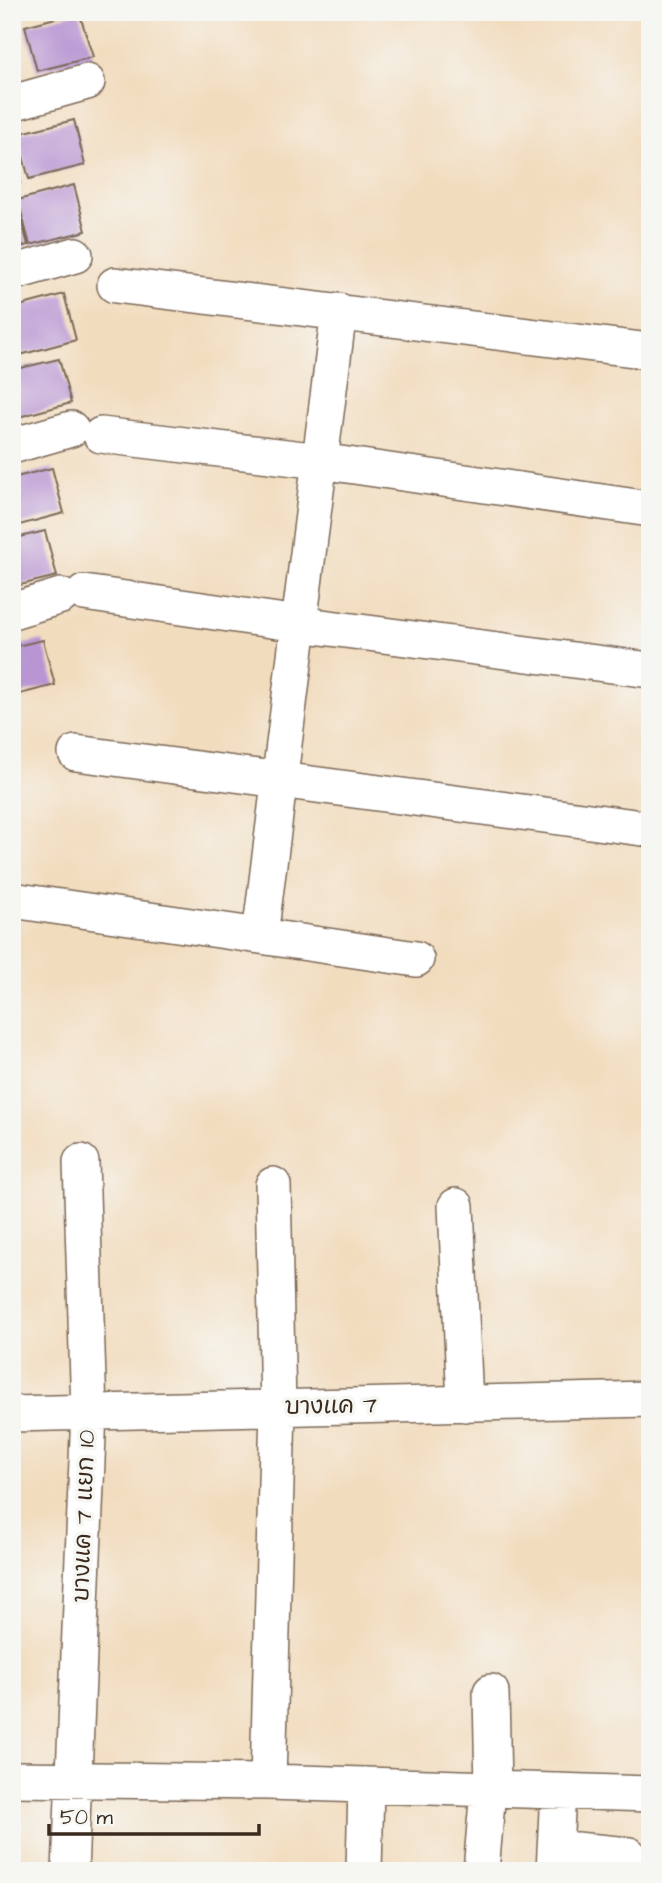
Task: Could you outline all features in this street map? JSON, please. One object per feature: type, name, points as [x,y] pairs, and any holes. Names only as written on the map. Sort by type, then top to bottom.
[{"type":"street","points":[[12,103],[87,82]]},
{"type":"street","points":[[12,273],[75,256]]},
{"type":"street","points":[[115,285],[650,351]]},
{"type":"street","points":[[260,936],[339,312]]},
{"type":"street","points":[[12,446],[86,432],[320,461],[650,509]]},
{"type":"street","points":[[12,611],[72,594],[650,670]]},
{"type":"street","points":[[76,753],[650,829]]},
{"type":"street","points":[[12,900],[416,959]]},
{"type":"street","name":"บางแค 7 แยก 10","points":[[70,1871],[89,1412],[81,1162]]},
{"type":"street","points":[[268,1782],[278,1407],[273,1185]]},
{"type":"street","points":[[456,1206],[465,1404]]},
{"type":"street","name":"บางแค 7","points":[[12,1414],[650,1399]]},
{"type":"street","points":[[481,1871],[491,1789],[491,1692]]},
{"type":"street","points":[[12,1779],[268,1782],[649,1794]]},
{"type":"street","points":[[364,1871],[366,1785]]},
{"type":"street","points":[[558,1791],[555,1859],[629,1855]]},
{"type":"building","points":[[79,12],[93,57],[37,71],[25,26]]},
{"type":"building","points":[[74,120],[85,165],[29,179],[17,134]]},
{"type":"building","points":[[12,156],[20,183],[12,185]]},
{"type":"building","points":[[74,185],[86,231],[30,245],[18,200]]},
{"type":"building","points":[[16,200],[28,245],[12,249],[12,201]]},
{"type":"building","points":[[64,294],[76,340],[20,355],[12,327],[12,308]]},
{"type":"building","points":[[59,359],[71,403],[15,418],[12,370]]},
{"type":"building","points":[[52,468],[64,513],[12,527],[12,478]]},
{"type":"building","points":[[45,531],[57,576],[12,587],[12,539]]},
{"type":"building","points":[[43,640],[55,685],[12,696],[12,647]]}]
